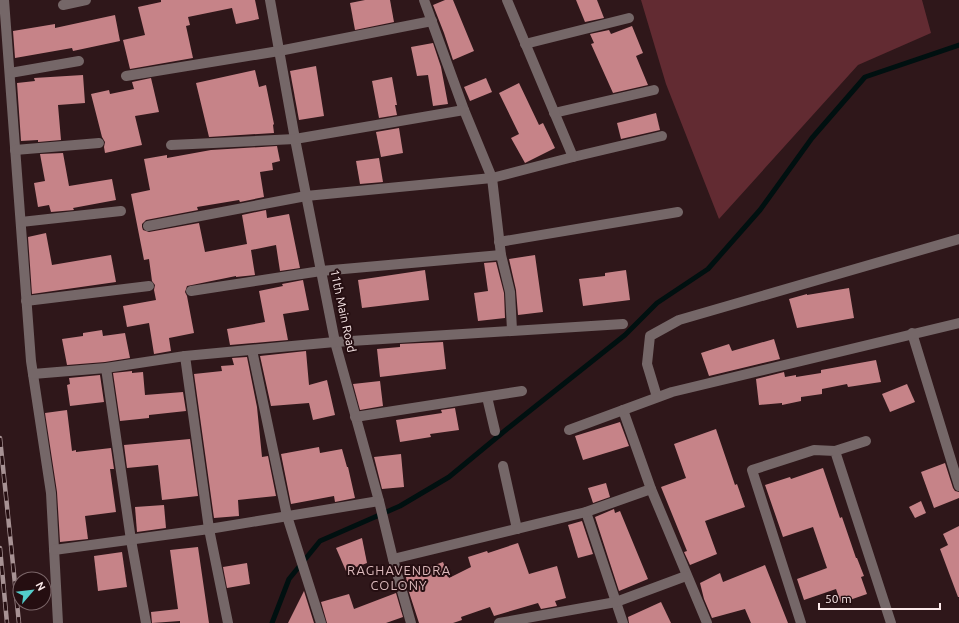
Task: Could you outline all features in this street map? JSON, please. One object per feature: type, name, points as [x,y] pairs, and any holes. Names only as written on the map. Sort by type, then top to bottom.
[{"type":"street","points":[[4,0],[26,301],[33,374],[50,493],[58,623]]},
{"type":"street","points":[[63,6],[86,0]]},
{"type":"street","name":"11th Main Road","points":[[270,0],[306,196],[335,342],[379,501],[393,559],[412,623]]},
{"type":"street","points":[[424,0],[464,110],[492,178],[501,255],[510,292],[512,330]]},
{"type":"street","points":[[507,0],[572,157]]},
{"type":"street","points":[[525,44],[629,18]]},
{"type":"street","points":[[126,76],[279,51],[432,21]]},
{"type":"street","points":[[10,73],[79,61]]},
{"type":"street","points":[[554,113],[654,90]]},
{"type":"street","points":[[171,146],[295,138],[464,110]]},
{"type":"street","points":[[148,226],[306,196],[492,178],[662,136]]},
{"type":"street","points":[[15,150],[99,144]]},
{"type":"street","points":[[21,222],[122,211]]},
{"type":"street","points":[[499,242],[678,212]]},
{"type":"street","points":[[657,397],[647,364],[650,336],[679,320],[959,239]]},
{"type":"street","points":[[191,291],[321,271],[501,255]]},
{"type":"street","points":[[26,301],[149,286]]},
{"type":"street","points":[[569,430],[672,392],[912,333],[959,323]]},
{"type":"street","points":[[33,374],[106,368],[185,356],[335,342],[623,324]]},
{"type":"street","points":[[912,333],[959,486]]},
{"type":"street","points":[[252,350],[287,516],[321,623]]},
{"type":"street","points":[[185,356],[209,529],[228,623]]},
{"type":"street","points":[[106,368],[131,540],[146,623]]},
{"type":"street","points":[[356,417],[522,391]]},
{"type":"street","points":[[487,397],[495,431]]},
{"type":"street","points":[[623,410],[651,489],[686,576],[707,623]]},
{"type":"street","points":[[801,623],[752,470],[814,450],[835,451],[866,441]]},
{"type":"street","points":[[835,451],[891,623]]},
{"type":"street","points":[[503,466],[518,529]]},
{"type":"street","points":[[393,559],[586,512],[651,489]]},
{"type":"street","points":[[54,550],[209,529],[379,501]]},
{"type":"street","points":[[586,512],[623,623]]},
{"type":"street","points":[[499,623],[616,602],[686,576]]},
{"type":"shaded area","points":[[641,0],[922,0],[931,33],[858,65],[719,219],[666,84]]},
{"type":"building","points":[[161,0],[255,0],[259,19],[236,24],[232,8],[188,17],[190,25],[186,26],[193,58],[130,69],[123,40],[145,35],[138,7],[161,2]]},
{"type":"building","points":[[365,0],[390,0],[394,22],[355,30],[350,3]]},
{"type":"building","points":[[445,0],[453,0],[474,51],[453,60],[433,5]]},
{"type":"building","points":[[576,0],[597,0],[604,18],[585,22]]},
{"type":"building","points":[[115,15],[120,41],[73,51],[72,48],[15,58],[13,31],[55,24],[55,28]]},
{"type":"building","points":[[632,26],[643,53],[636,56],[648,85],[613,93],[591,44],[594,43],[590,34],[609,30],[611,34]]},
{"type":"building","points":[[433,43],[441,67],[448,104],[433,106],[428,75],[417,76],[411,47]]},
{"type":"building","points":[[316,66],[324,116],[299,120],[290,71]]},
{"type":"building","points":[[255,70],[259,87],[266,85],[274,124],[274,133],[209,137],[196,83]]},
{"type":"building","points":[[83,75],[85,103],[58,105],[61,140],[38,142],[38,140],[21,141],[17,83],[35,81],[34,78]]},
{"type":"building","points":[[392,77],[397,105],[395,105],[397,115],[379,118],[372,81]]},
{"type":"building","points":[[151,78],[159,112],[135,116],[142,145],[105,153],[105,142],[102,137],[91,94],[109,90],[110,94],[134,89],[132,82]]},
{"type":"building","points":[[486,78],[492,92],[470,101],[464,87]]},
{"type":"building","points":[[519,83],[539,125],[543,123],[555,148],[525,163],[511,138],[519,134],[499,93]]},
{"type":"building","points":[[656,113],[660,130],[621,139],[617,123]]},
{"type":"building","points":[[399,128],[403,153],[381,157],[376,132]]},
{"type":"building","points":[[277,146],[280,161],[272,163],[273,170],[260,172],[264,197],[240,202],[239,200],[197,207],[198,210],[146,220],[142,224],[142,227],[143,230],[149,232],[199,223],[205,252],[247,244],[242,215],[266,210],[267,218],[289,214],[300,268],[280,271],[276,245],[251,250],[255,275],[236,276],[187,286],[185,292],[194,333],[169,338],[171,351],[154,354],[149,323],[127,327],[123,306],[156,300],[154,290],[155,285],[152,281],[149,259],[144,260],[131,194],[150,190],[144,159],[167,155],[167,158],[211,150]]},
{"type":"building","points":[[63,153],[69,186],[112,179],[116,200],[73,208],[74,210],[51,212],[49,205],[38,207],[34,183],[45,181],[40,154]]},
{"type":"building","points":[[379,158],[383,182],[360,184],[356,161]]},
{"type":"building","points":[[46,233],[52,265],[111,255],[116,282],[32,294],[28,237]]},
{"type":"building","points":[[535,255],[543,312],[518,315],[516,290],[509,259]]},
{"type":"building","points":[[496,262],[504,293],[505,318],[478,321],[474,293],[488,291],[484,263]]},
{"type":"building","points":[[425,270],[429,300],[362,308],[358,280]]},
{"type":"building","points":[[626,270],[630,300],[583,306],[579,279],[605,276],[605,273]]},
{"type":"building","points":[[303,280],[309,310],[283,314],[288,340],[230,345],[227,329],[265,322],[259,291],[283,286],[282,284]]},
{"type":"building","points":[[849,288],[854,318],[797,328],[789,299],[807,294]]},
{"type":"building","points":[[102,330],[103,336],[125,333],[130,358],[105,362],[67,365],[62,339],[83,336],[83,333]]},
{"type":"building","points":[[774,339],[780,359],[709,376],[701,353],[729,344],[732,351]]},
{"type":"building","points":[[443,342],[446,369],[380,377],[377,349],[400,347],[400,344]]},
{"type":"building","points":[[306,351],[309,385],[327,380],[335,415],[313,420],[309,403],[271,406],[260,356]]},
{"type":"building","points":[[247,357],[257,407],[262,457],[268,456],[276,496],[238,500],[239,516],[214,518],[194,374],[222,371],[221,366],[234,365],[232,358]]},
{"type":"building","points":[[876,360],[881,382],[848,387],[847,384],[822,389],[822,394],[801,397],[801,401],[782,405],[782,403],[759,405],[756,379],[784,372],[785,377],[796,375],[796,377],[821,373],[821,370]]},
{"type":"building","points":[[132,371],[132,373],[143,372],[145,395],[183,392],[186,411],[149,415],[149,418],[120,421],[113,373]]},
{"type":"building","points":[[100,375],[104,402],[70,406],[67,385],[70,384],[69,378]]},
{"type":"building","points":[[380,381],[383,406],[360,410],[353,384]]},
{"type":"building","points":[[907,384],[915,402],[890,412],[882,394]]},
{"type":"building","points":[[455,408],[459,430],[430,434],[431,437],[400,442],[396,420],[442,413],[441,410]]},
{"type":"building","points":[[67,410],[72,451],[76,450],[76,452],[111,448],[114,469],[110,469],[116,512],[85,516],[88,539],[60,542],[57,492],[45,413]]},
{"type":"building","points":[[620,422],[629,446],[583,460],[575,436]]},
{"type":"building","points":[[716,429],[735,485],[737,484],[745,507],[705,521],[717,554],[690,565],[684,552],[687,551],[661,487],[686,478],[674,444]]},
{"type":"building","points":[[190,439],[198,496],[162,500],[158,465],[127,468],[124,445]]},
{"type":"building","points":[[319,447],[320,453],[342,449],[355,498],[335,502],[334,496],[291,504],[281,454]]},
{"type":"building","points":[[401,454],[404,487],[382,489],[374,457]]},
{"type":"building","points":[[945,463],[953,488],[955,491],[959,492],[959,498],[934,508],[921,472]]},
{"type":"building","points":[[823,468],[840,518],[842,517],[856,558],[864,576],[861,577],[867,594],[841,603],[836,589],[804,600],[797,579],[827,568],[813,527],[783,537],[765,485],[790,477],[791,479]]},
{"type":"building","points":[[606,483],[610,497],[593,503],[588,488]]},
{"type":"building","points":[[921,501],[926,513],[915,518],[909,507]]},
{"type":"building","points":[[164,505],[166,528],[137,532],[135,507]]},
{"type":"building","points":[[614,509],[615,513],[620,511],[648,579],[619,591],[595,517]]},
{"type":"building","points":[[582,521],[593,554],[578,558],[568,525]]},
{"type":"building","points":[[959,526],[958,597],[940,549],[948,545],[943,534]]},
{"type":"building","points":[[362,538],[367,563],[346,571],[336,548]]},
{"type":"building","points":[[518,543],[529,574],[557,566],[566,598],[555,601],[557,606],[541,609],[538,603],[494,616],[490,607],[461,617],[462,620],[453,623],[419,623],[408,589],[405,571],[421,566],[422,570],[443,562],[449,578],[471,567],[468,557],[487,551],[488,553]]},
{"type":"building","points":[[198,547],[209,623],[180,623],[180,621],[152,623],[151,612],[178,609],[170,550]]},
{"type":"building","points":[[122,552],[127,587],[98,591],[94,556]]},
{"type":"building","points":[[247,563],[250,584],[227,588],[223,567]]},
{"type":"building","points":[[765,565],[788,623],[751,623],[745,609],[712,618],[704,599],[700,583],[720,573],[723,582]]},
{"type":"building","points":[[304,591],[314,623],[288,623]]},
{"type":"building","points":[[396,593],[403,617],[386,623],[327,623],[321,602],[349,594],[354,609]]},
{"type":"building","points":[[661,602],[671,623],[629,623],[628,617]]},
{"type":"waterway","points":[[272,623],[289,579],[320,541],[400,506],[449,477],[625,335],[657,303],[708,269],[760,210],[812,138],[865,77],[959,45]]},
{"type":"railway","points":[[0,438],[19,623]]},
{"type":"railway","points":[[0,548],[7,623]]},
{"type":"district","name":"RAGHAVENDRA COLONY","points":[[399,578]]}]
